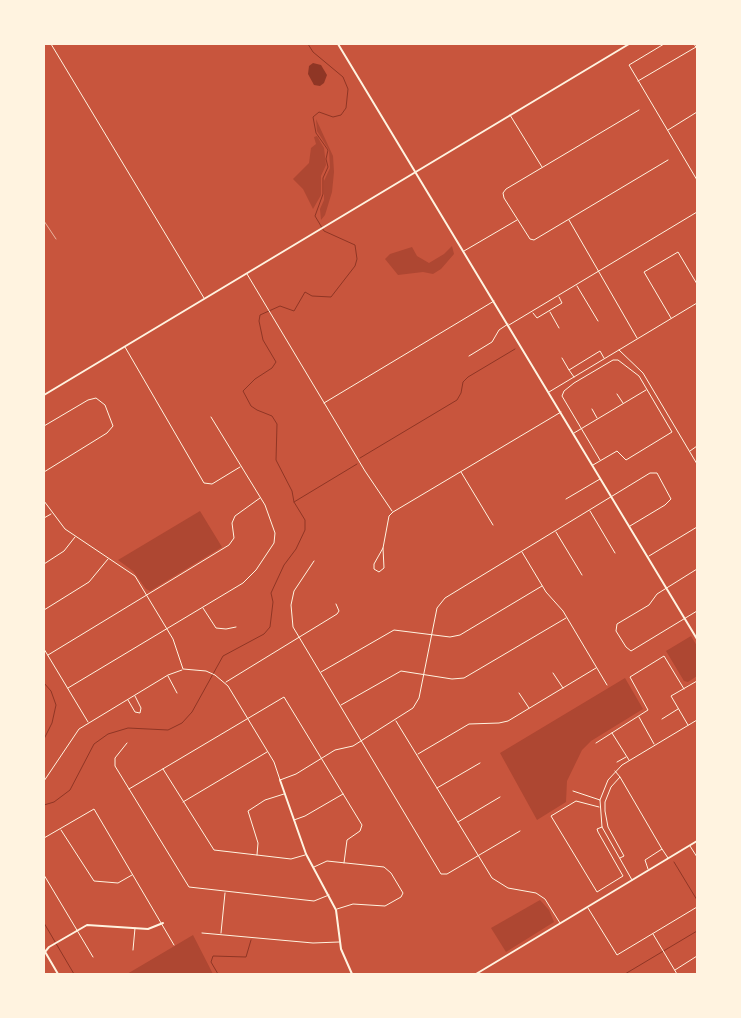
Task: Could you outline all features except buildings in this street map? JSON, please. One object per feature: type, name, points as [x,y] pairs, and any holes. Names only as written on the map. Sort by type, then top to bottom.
[{"type":"main road","points":[[338,44],[697,638]]},
{"type":"main road","points":[[44,395],[629,44]]},
{"type":"main road","points":[[280,780],[306,854],[336,910],[339,941],[344,960],[352,974]]},
{"type":"main road","points":[[476,974],[697,842]]},
{"type":"main road","points":[[58,974],[44,952],[77,930],[92,924],[152,928],[163,923]]},
{"type":"street","points":[[51,44],[204,299]]},
{"type":"street","points":[[664,44],[629,65],[697,180]]},
{"type":"street","points":[[638,81],[696,48],[694,44]]},
{"type":"street","points":[[639,110],[503,193],[518,219],[530,239],[534,240],[668,160]]},
{"type":"street","points":[[668,130],[697,112]]},
{"type":"street","points":[[510,115],[542,168]]},
{"type":"street","points":[[469,356],[492,342],[499,330],[697,212]]},
{"type":"street","points":[[464,251],[518,219]]},
{"type":"street","points":[[569,220],[600,271],[637,339]]},
{"type":"street","points":[[671,318],[644,272],[678,252],[697,284]]},
{"type":"street","points":[[246,274],[385,504],[392,512]]},
{"type":"street","points":[[577,285],[598,321]]},
{"type":"street","points":[[532,311],[537,318],[562,303],[558,296]]},
{"type":"street","points":[[324,403],[494,301]]},
{"type":"street","points":[[549,392],[697,303]]},
{"type":"street","points":[[549,310],[559,328]]},
{"type":"street","points":[[124,347],[204,482],[208,484],[240,467]]},
{"type":"street","points":[[619,350],[642,373],[697,464]]},
{"type":"street","points":[[569,370],[600,351],[605,359]]},
{"type":"street","points":[[562,358],[574,377]]},
{"type":"street","points":[[593,465],[617,450],[626,460],[672,432],[636,372],[618,360],[603,366],[574,383],[564,391],[562,396],[600,460]]},
{"type":"street","points":[[600,362],[603,366]]},
{"type":"street","points":[[572,378],[574,383]]},
{"type":"street","points":[[574,433],[647,390]]},
{"type":"street","points":[[617,394],[623,404]]},
{"type":"street","points":[[44,426],[88,400],[98,398],[105,405],[113,426],[107,433],[44,472]]},
{"type":"street","points":[[592,409],[598,419]]},
{"type":"street","points":[[383,548],[374,564],[374,569],[379,572],[384,568],[383,548],[389,516],[392,512],[561,412]]},
{"type":"street","points":[[68,688],[247,579],[262,563],[274,543],[276,533],[261,498],[240,467],[211,417]]},
{"type":"street","points":[[690,451],[697,446]]},
{"type":"street","points":[[461,472],[493,525]]},
{"type":"street","points":[[44,781],[72,736],[89,722],[168,675],[183,669],[198,669],[211,673],[225,682],[268,751],[280,780],[296,774],[336,750],[349,748],[362,741],[396,720],[416,703],[424,674],[437,608],[445,598],[650,473],[657,473],[671,498],[665,506],[630,526]]},
{"type":"street","points":[[566,499],[601,478]]},
{"type":"street","points":[[48,655],[231,544],[234,538],[232,523],[235,516],[261,498]]},
{"type":"street","points":[[44,501],[51,514],[61,526],[135,576],[167,628],[178,650],[183,669]]},
{"type":"street","points":[[589,511],[615,553]]},
{"type":"street","points":[[44,518],[51,514]]},
{"type":"street","points":[[648,557],[697,527]]},
{"type":"street","points":[[556,531],[582,575]]},
{"type":"street","points":[[44,564],[62,553],[76,536]]},
{"type":"street","points":[[522,552],[542,586],[566,618],[607,685]]},
{"type":"street","points":[[44,610],[89,582],[109,558]]},
{"type":"street","points":[[314,561],[297,584],[292,598],[292,621],[299,637],[340,706],[443,875],[520,831]]},
{"type":"street","points":[[697,569],[657,594],[649,605],[617,624],[616,631],[631,651],[666,632],[697,610]]},
{"type":"street","points":[[320,672],[394,630],[450,637],[460,635],[542,586]]},
{"type":"street","points":[[225,682],[337,614],[339,611],[336,604]]},
{"type":"street","points":[[202,608],[216,628],[226,629],[236,626]]},
{"type":"street","points":[[340,706],[400,672],[452,679],[464,678],[566,618]]},
{"type":"street","points":[[44,649],[89,722]]},
{"type":"street","points":[[596,743],[638,717],[648,708],[630,677],[664,656],[684,689]]},
{"type":"street","points":[[417,754],[470,724],[503,723],[596,668]]},
{"type":"street","points":[[553,673],[563,688]]},
{"type":"street","points":[[168,675],[177,693]]},
{"type":"street","points":[[688,725],[671,696],[697,681]]},
{"type":"street","points":[[519,693],[529,709]]},
{"type":"street","points":[[128,700],[135,712],[140,713],[142,708],[134,696]]},
{"type":"street","points":[[129,789],[284,697],[362,825],[360,831],[347,840],[344,863]]},
{"type":"street","points":[[662,719],[678,708]]},
{"type":"street","points":[[638,717],[655,745]]},
{"type":"street","points":[[396,720],[488,874],[498,884],[508,888],[536,893],[545,899],[560,924]]},
{"type":"street","points":[[632,880],[602,827],[599,807],[608,780],[629,761],[697,720]]},
{"type":"street","points":[[612,733],[629,761]]},
{"type":"street","points":[[127,743],[114,761],[184,881],[191,888],[314,901],[329,895]]},
{"type":"street","points":[[183,802],[268,751]]},
{"type":"street","points":[[617,762],[626,756]]},
{"type":"street","points":[[437,788],[480,763]]},
{"type":"street","points":[[163,768],[213,849],[291,859],[306,854]]},
{"type":"street","points":[[615,772],[620,777],[668,859]]},
{"type":"street","points":[[620,777],[610,787],[605,802],[608,827],[624,856],[620,859]]},
{"type":"street","points":[[573,791],[600,800]]},
{"type":"street","points":[[257,856],[258,843],[248,811],[265,800],[285,794]]},
{"type":"street","points":[[294,820],[305,816],[344,794]]},
{"type":"street","points":[[457,822],[500,797]]},
{"type":"street","points":[[599,807],[576,801],[551,816],[601,899]]},
{"type":"street","points":[[44,838],[94,809],[163,923],[174,945]]},
{"type":"street","points":[[597,892],[622,877],[596,829],[602,827]]},
{"type":"street","points":[[61,829],[94,881],[118,883],[133,874]]},
{"type":"street","points":[[690,846],[697,857]]},
{"type":"street","points":[[648,871],[645,860],[662,849]]},
{"type":"street","points":[[314,868],[324,862],[388,869],[403,895],[385,906],[353,904],[336,910]]},
{"type":"street","points":[[620,871],[625,868]]},
{"type":"street","points":[[44,875],[93,958]]},
{"type":"street","points":[[221,934],[225,892]]},
{"type":"street","points":[[588,907],[617,955],[697,907]]},
{"type":"street","points":[[133,950],[135,928]]},
{"type":"street","points":[[202,933],[313,943],[339,941]]},
{"type":"street","points":[[653,934],[677,974]]},
{"type":"street","points":[[675,970],[697,956]]},
{"type":"shaded area","points":[[313,63],[321,65],[327,75],[324,83],[320,86],[314,85],[308,74],[309,66]]},
{"type":"shaded area","points":[[316,119],[333,156],[334,172],[332,192],[325,215],[321,220],[320,209],[324,200],[324,181],[330,168],[329,150],[317,131]]},
{"type":"shaded area","points":[[317,136],[324,148],[326,165],[321,176],[321,195],[313,209],[303,189],[293,179],[309,163],[311,148],[316,144],[314,137]]},
{"type":"shaded area","points":[[452,246],[454,254],[441,269],[433,274],[423,272],[398,275],[385,259],[390,254],[412,247],[417,256],[429,263],[444,254]]},
{"type":"shaded area","points":[[200,511],[222,547],[150,591],[146,589],[133,571],[118,560]]},
{"type":"shaded area","points":[[691,636],[697,646],[697,676],[688,682],[684,681],[666,651]]},
{"type":"shaded area","points":[[625,678],[643,709],[591,741],[582,750],[567,781],[566,802],[537,820],[500,753]]},
{"type":"shaded area","points":[[540,900],[549,910],[554,922],[506,952],[491,928]]},
{"type":"shaded area","points":[[193,935],[213,974],[127,974],[166,951]]},
{"type":"waterway","points":[[44,805],[54,802],[70,790],[94,744],[108,734],[128,728],[168,730],[182,723],[192,712],[223,656],[264,634],[270,627],[273,602],[271,593],[284,565],[296,549],[305,530],[305,520],[294,502],[292,491],[276,460],[277,424],[272,416],[251,406],[243,391],[255,379],[272,368],[276,362],[263,340],[259,321],[260,315],[280,306],[294,311],[305,292],[312,296],[331,297],[355,266],[357,259],[355,245],[324,231],[315,216],[323,194],[323,178],[328,167],[326,159],[328,150],[316,133],[313,117],[319,112],[333,117],[341,115],[346,108],[348,89],[343,77],[313,52],[308,44]]},
{"type":"waterway","points":[[360,458],[457,400],[461,393],[463,382],[468,377],[515,349]]},
{"type":"waterway","points":[[294,502],[357,464]]},
{"type":"waterway","points":[[44,683],[51,691],[56,705],[52,723],[44,739]]},
{"type":"waterway","points":[[674,862],[697,900]]},
{"type":"waterway","points":[[44,923],[74,974]]},
{"type":"waterway","points":[[625,974],[697,931]]},
{"type":"waterway","points":[[218,974],[211,962],[213,956],[246,957],[251,940]]},
{"type":"railway","points":[[44,221],[56,239]]}]
